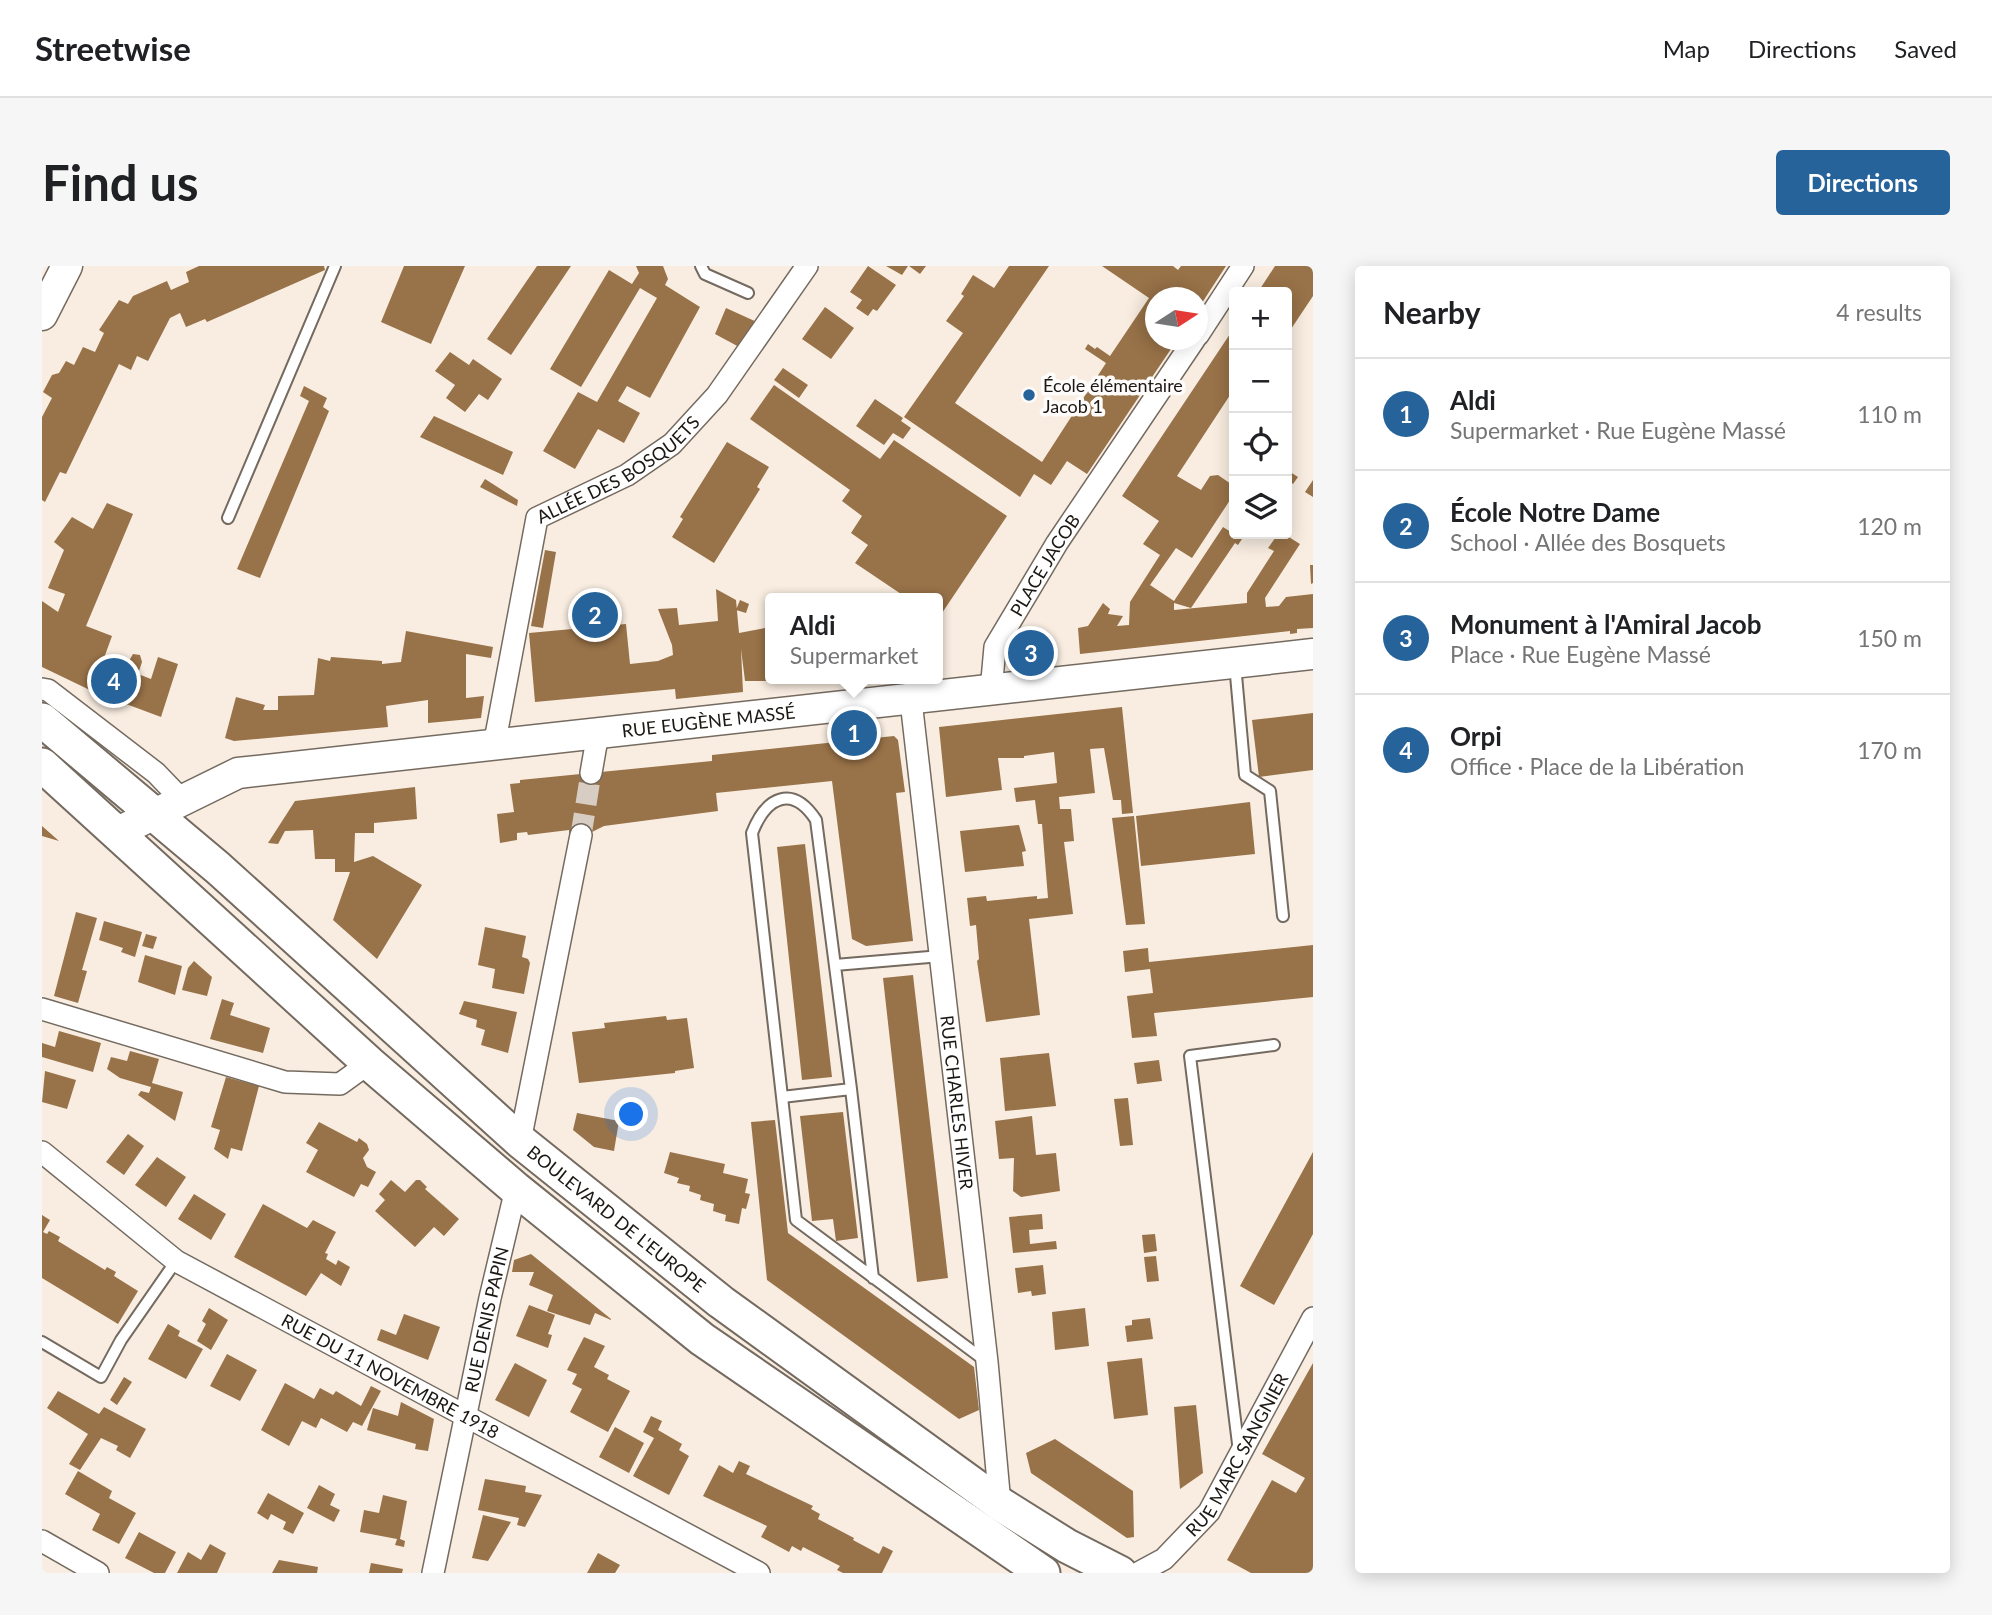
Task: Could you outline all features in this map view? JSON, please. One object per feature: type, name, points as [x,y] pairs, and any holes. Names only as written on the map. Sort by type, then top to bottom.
[{"type":"main road","name":"BOULEVARD DE L'EUROPE","points":[[42,720],[169,807],[520,1141],[721,1302],[1000,1504],[1119,1572]]},
{"type":"main road","points":[[42,765],[369,1063],[516,1189],[702,1339],[1043,1573]]},
{"type":"street","name":"ALLÉE DES BOSQUETS","points":[[494,746],[537,518],[627,475],[673,444],[717,395],[807,266]]},
{"type":"street","points":[[1208,320],[1243,266]]},
{"type":"street","points":[[42,315],[71,267]]},
{"type":"street","name":"PLACE JACOB","points":[[991,691],[995,647],[1057,543],[1187,350]]},
{"type":"street","name":"RUE EUGÈNE MASSÉ","points":[[118,832],[238,773],[911,701],[1313,654]]},
{"type":"street","points":[[42,689],[48,690],[156,773],[169,807]]},
{"type":"street","name":"RUE CHARLES HIVER","points":[[911,701],[987,1362],[1000,1504]]},
{"type":"street","points":[[591,773],[598,733]]},
{"type":"street","points":[[520,1141],[581,835]]},
{"type":"street","points":[[42,1009],[285,1082],[340,1084],[369,1063]]},
{"type":"street","name":"RUE DU 11 NOVEMBRE 1918","points":[[42,1152],[176,1261],[759,1573]]},
{"type":"street","name":"RUE DENIS PAPIN","points":[[433,1573],[467,1419],[489,1298],[516,1189]]},
{"type":"street","name":"RUE MARC SANGNIER","points":[[1119,1572],[1164,1559],[1209,1512],[1313,1318]]},
{"type":"street","points":[[42,1541],[98,1573]]},
{"type":"lane","points":[[228,518],[335,266]]},
{"type":"lane","points":[[701,266],[705,274],[748,293]]},
{"type":"lane","points":[[1235,663],[1245,775],[1270,791],[1283,916]]},
{"type":"lane","points":[[873,1278],[816,820],[807,806],[790,798],[773,802],[759,814],[752,832],[796,1220],[873,1278],[987,1362]]},
{"type":"lane","points":[[835,965],[941,956]]},
{"type":"lane","points":[[1239,1458],[1190,1056],[1274,1045]]},
{"type":"lane","points":[[782,1097],[851,1089]]},
{"type":"lane","points":[[42,1342],[102,1377],[121,1340],[176,1261]]},
{"type":"building","points":[[199,266],[324,266],[325,270],[207,322],[205,319],[186,327],[180,313],[170,318],[148,361],[137,356],[131,370],[119,364],[66,474],[60,472],[45,502],[42,500],[42,417],[52,398],[43,392],[52,375],[59,373],[66,361],[74,365],[83,347],[95,352],[104,333],[99,330],[119,300],[128,304],[133,296],[167,281],[171,290],[189,282],[186,272]]},
{"type":"building","points":[[404,266],[465,266],[431,344],[381,322]]},
{"type":"building","points":[[537,266],[571,266],[511,355],[487,339]]},
{"type":"building","points":[[636,266],[663,266],[668,279],[665,285],[700,307],[650,398],[627,386],[618,401],[640,413],[624,443],[598,429],[575,469],[543,451],[578,392],[597,402],[657,298],[640,288],[581,387],[550,369],[609,270],[632,284],[639,273]]},
{"type":"building","points":[[868,266],[896,285],[877,311],[873,309],[868,316],[856,308],[862,300],[850,292]]},
{"type":"building","points":[[886,266],[908,266],[902,275]]},
{"type":"building","points":[[909,266],[926,266],[920,274]]},
{"type":"building","points":[[1009,266],[1049,266],[955,403],[1042,462],[1106,363],[1085,349],[1088,344],[1110,356],[1145,304],[1145,350],[1170,350],[1087,474],[1067,461],[1051,485],[1034,474],[1020,497],[904,417],[963,333],[946,321],[964,296],[961,294],[973,275],[994,288]]},
{"type":"building","points":[[1102,266],[1173,266],[1178,270],[1181,266],[1226,266],[1208,294],[1208,287],[1145,287],[1145,295]]},
{"type":"building","points":[[1275,266],[1313,266],[1313,296],[1292,328],[1292,287],[1261,287]]},
{"type":"building","points":[[825,307],[854,328],[831,359],[802,339]]},
{"type":"building","points":[[726,308],[759,323],[741,348],[715,334]]},
{"type":"building","points":[[1229,336],[1229,397],[1177,476],[1201,490],[1210,476],[1218,475],[1229,483],[1229,502],[1192,558],[1176,548],[1150,585],[1174,601],[1223,527],[1229,531],[1229,539],[1242,539],[1238,545],[1235,543],[1191,608],[1174,603],[1174,610],[1247,603],[1247,593],[1274,551],[1268,548],[1274,539],[1292,539],[1300,544],[1265,598],[1266,607],[1279,606],[1286,597],[1313,594],[1313,628],[1297,629],[1297,633],[1290,634],[1290,631],[1080,654],[1078,628],[1088,626],[1103,603],[1110,609],[1108,614],[1123,616],[1117,626],[1129,625],[1130,602],[1160,555],[1143,544],[1159,521],[1122,496]]},
{"type":"building","points":[[450,352],[469,365],[473,359],[502,379],[488,400],[479,394],[465,412],[446,398],[455,385],[435,371]]},
{"type":"building","points":[[783,368],[808,385],[799,398],[774,380]]},
{"type":"building","points":[[774,385],[880,459],[894,440],[1007,516],[943,612],[943,593],[900,593],[855,563],[868,545],[851,533],[862,516],[842,501],[850,490],[750,419]]},
{"type":"building","points":[[304,386],[327,398],[323,407],[329,411],[260,578],[237,569],[309,401],[300,396]]},
{"type":"building","points":[[875,399],[903,418],[901,421],[911,428],[903,439],[893,433],[884,445],[856,426]]},
{"type":"building","points":[[434,416],[513,452],[503,475],[420,437]]},
{"type":"building","points":[[727,442],[769,467],[757,487],[760,489],[714,563],[672,537],[683,519],[680,517]]},
{"type":"building","points":[[1292,473],[1298,477],[1292,483]]},
{"type":"building","points":[[485,479],[518,500],[517,506],[480,487]]},
{"type":"building","points":[[1313,480],[1313,497],[1305,492]]},
{"type":"building","points":[[107,503],[133,514],[86,626],[112,636],[104,658],[126,666],[133,654],[140,655],[142,662],[138,674],[151,679],[158,657],[178,664],[161,717],[94,692],[42,667],[42,601],[58,612],[65,594],[48,588],[64,550],[54,542],[72,517],[93,529]]},
{"type":"building","points":[[545,550],[556,552],[543,628],[531,626]]},
{"type":"building","points":[[1310,565],[1313,565],[1311,584]]},
{"type":"building","points":[[716,589],[736,600],[739,633],[765,628],[765,681],[745,681],[741,649],[743,692],[676,699],[675,689],[535,702],[529,633],[626,624],[630,664],[658,661],[673,655],[672,645],[658,609],[677,608],[679,625],[718,621]]},
{"type":"building","points":[[740,600],[749,604],[746,613],[736,610]]},
{"type":"building","points":[[406,631],[493,647],[491,658],[466,654],[466,698],[484,696],[481,718],[428,723],[428,700],[386,706],[388,727],[234,741],[225,738],[236,697],[265,705],[263,710],[278,710],[278,696],[314,695],[318,658],[330,661],[331,657],[382,661],[382,664],[401,662]]},
{"type":"building","points":[[1122,707],[1133,813],[1122,814],[1121,800],[1113,800],[1104,748],[1090,749],[1095,793],[1059,797],[1060,809],[1071,809],[1074,841],[1064,842],[1073,914],[1029,919],[1040,1015],[986,1022],[977,961],[976,925],[970,926],[967,898],[986,896],[987,901],[1037,896],[1037,899],[1048,898],[1042,824],[1038,824],[1035,800],[1016,802],[1014,788],[1057,783],[1054,752],[1024,758],[998,758],[1002,790],[946,797],[939,727]]},
{"type":"building","points":[[1313,713],[1313,770],[1259,777],[1252,720]]},
{"type":"building","points":[[894,736],[898,740],[905,792],[896,793],[913,941],[866,946],[852,939],[832,781],[716,793],[718,811],[604,826],[590,833],[569,837],[569,830],[528,835],[527,832],[517,833],[517,840],[500,843],[497,814],[514,812],[510,784],[520,783],[520,780],[712,761],[712,755]]},
{"type":"building","points":[[415,787],[417,819],[374,823],[374,833],[355,833],[354,862],[373,856],[422,885],[377,959],[333,920],[350,872],[335,872],[335,859],[315,859],[313,830],[285,831],[278,844],[268,843],[295,801]]},
{"type":"building","points":[[1250,802],[1255,854],[1141,866],[1136,816]]},
{"type":"building","points":[[1134,816],[1145,924],[1126,925],[1112,818]]},
{"type":"building","points":[[1019,825],[1026,851],[1022,852],[1024,866],[965,872],[960,831]]},
{"type":"building","points":[[42,826],[59,841],[42,836]]},
{"type":"building","points":[[805,844],[832,1077],[802,1080],[777,847]]},
{"type":"building","points":[[76,912],[97,918],[82,970],[87,971],[78,1003],[54,996]]},
{"type":"building","points":[[104,921],[142,932],[135,957],[121,952],[123,948],[99,940]]},
{"type":"building","points":[[485,927],[526,936],[522,957],[530,963],[524,994],[492,988],[495,969],[478,965]]},
{"type":"building","points":[[146,934],[157,937],[153,949],[142,946]]},
{"type":"building","points":[[1313,945],[1313,997],[1154,1013],[1157,1036],[1132,1038],[1127,996],[1153,993],[1150,969],[1125,972],[1123,951],[1148,948],[1149,962]]},
{"type":"building","points":[[145,955],[182,966],[175,995],[138,982]]},
{"type":"building","points":[[194,961],[212,977],[207,996],[182,990],[188,968]]},
{"type":"building","points":[[913,975],[948,1278],[917,1282],[883,978]]},
{"type":"building","points":[[222,999],[234,1003],[230,1015],[270,1028],[263,1053],[210,1039]]},
{"type":"building","points":[[464,1001],[517,1012],[508,1053],[481,1045],[485,1030],[476,1027],[477,1020],[459,1014]]},
{"type":"building","points":[[666,1016],[667,1020],[687,1018],[694,1068],[675,1073],[579,1083],[572,1032],[605,1028],[604,1023]]},
{"type":"building","points":[[59,1031],[101,1043],[93,1072],[42,1057],[42,1043],[55,1047]]},
{"type":"building","points":[[130,1051],[159,1059],[152,1083],[183,1092],[175,1121],[138,1095],[141,1091],[149,1093],[151,1087],[120,1078],[107,1069],[111,1057],[127,1061]]},
{"type":"building","points":[[1049,1053],[1056,1106],[1005,1111],[1000,1058]]},
{"type":"building","points":[[1159,1060],[1162,1081],[1137,1084],[1134,1063]]},
{"type":"building","points":[[45,1071],[76,1080],[67,1109],[42,1102]]},
{"type":"building","points":[[226,1077],[259,1086],[242,1151],[231,1148],[228,1159],[214,1149],[220,1130],[211,1127]]},
{"type":"building","points":[[1128,1098],[1133,1145],[1120,1146],[1114,1099]]},
{"type":"building","points":[[843,1112],[858,1238],[836,1241],[833,1219],[812,1221],[800,1116]]},
{"type":"building","points":[[577,1113],[619,1121],[614,1151],[594,1147],[573,1130]]},
{"type":"building","points":[[1032,1116],[1036,1155],[1056,1153],[1060,1191],[1021,1197],[1013,1191],[1014,1158],[999,1159],[995,1121]]},
{"type":"building","points":[[775,1120],[788,1233],[974,1367],[979,1410],[959,1419],[767,1280],[751,1122]]},
{"type":"building","points":[[319,1122],[357,1142],[359,1138],[367,1144],[369,1150],[363,1158],[367,1167],[376,1172],[368,1187],[361,1184],[354,1197],[306,1172],[318,1150],[306,1143]]},
{"type":"building","points":[[128,1134],[144,1146],[124,1175],[106,1162]]},
{"type":"building","points":[[670,1152],[725,1164],[723,1173],[748,1179],[745,1193],[750,1194],[746,1209],[742,1208],[739,1224],[725,1221],[726,1215],[713,1211],[714,1204],[700,1200],[701,1195],[689,1191],[690,1186],[677,1183],[679,1178],[664,1173]]},
{"type":"building","points":[[1313,1152],[1313,1234],[1274,1305],[1240,1286]]},
{"type":"building","points":[[157,1157],[186,1177],[166,1207],[135,1185]]},
{"type":"building","points":[[391,1180],[405,1192],[416,1180],[420,1180],[427,1187],[425,1189],[459,1219],[444,1236],[434,1227],[415,1247],[375,1211],[385,1200],[379,1194]]},
{"type":"building","points":[[194,1194],[226,1214],[211,1240],[178,1219]]},
{"type":"building","points":[[263,1204],[307,1228],[313,1220],[336,1232],[325,1253],[328,1254],[326,1259],[336,1265],[338,1260],[350,1267],[341,1286],[321,1273],[306,1296],[234,1257]]},
{"type":"building","points":[[1042,1214],[1043,1229],[1029,1230],[1030,1244],[1056,1241],[1057,1249],[1013,1253],[1009,1217]]},
{"type":"building","points":[[42,1215],[50,1220],[43,1232],[47,1234],[49,1231],[60,1237],[58,1241],[105,1270],[107,1267],[116,1272],[114,1276],[138,1291],[118,1324],[42,1278]]},
{"type":"building","points":[[1155,1234],[1157,1251],[1144,1253],[1142,1235]]},
{"type":"building","points":[[531,1254],[611,1320],[595,1313],[590,1325],[547,1311],[553,1295],[529,1285],[534,1272],[512,1272],[514,1260]]},
{"type":"building","points":[[1156,1256],[1159,1281],[1147,1282],[1144,1257]]},
{"type":"building","points":[[1043,1265],[1046,1294],[1032,1296],[1031,1291],[1018,1293],[1015,1268]]},
{"type":"building","points":[[529,1305],[555,1315],[548,1334],[552,1335],[548,1348],[516,1336]]},
{"type":"building","points":[[209,1308],[228,1320],[211,1350],[197,1341],[206,1324],[202,1321]]},
{"type":"building","points":[[1085,1308],[1089,1346],[1055,1350],[1052,1312]]},
{"type":"building","points":[[404,1314],[440,1327],[428,1360],[377,1340],[381,1329],[396,1335]]},
{"type":"building","points":[[1150,1318],[1153,1339],[1127,1342],[1125,1326],[1132,1325],[1132,1320]]},
{"type":"building","points":[[168,1324],[180,1331],[178,1336],[203,1349],[186,1379],[148,1359]]},
{"type":"building","points":[[584,1337],[605,1346],[594,1367],[609,1375],[607,1379],[630,1391],[608,1432],[570,1412],[582,1389],[572,1384],[577,1374],[567,1370]]},
{"type":"building","points":[[227,1354],[257,1370],[240,1401],[210,1386]]},
{"type":"building","points":[[1142,1358],[1148,1415],[1114,1419],[1107,1362]]},
{"type":"building","points":[[515,1363],[547,1380],[529,1417],[495,1400]]},
{"type":"building","points":[[1313,1363],[1313,1573],[1251,1573],[1227,1560],[1272,1480],[1296,1493],[1305,1478],[1262,1454]]},
{"type":"building","points":[[124,1377],[132,1382],[117,1405],[110,1400]]},
{"type":"building","points":[[285,1383],[314,1399],[320,1388],[333,1395],[336,1391],[361,1406],[371,1386],[381,1391],[362,1426],[353,1422],[347,1432],[321,1418],[316,1428],[302,1421],[289,1446],[261,1430]]},
{"type":"building","points":[[58,1391],[99,1414],[104,1407],[146,1429],[130,1458],[116,1450],[118,1446],[101,1438],[80,1470],[69,1464],[88,1434],[47,1408]]},
{"type":"building","points":[[401,1402],[434,1419],[428,1451],[415,1449],[416,1444],[367,1430],[373,1408],[398,1416]]},
{"type":"building","points":[[1196,1405],[1203,1473],[1180,1489],[1174,1407]]},
{"type":"building","points":[[651,1416],[662,1421],[658,1430],[682,1444],[679,1450],[689,1456],[669,1495],[633,1476],[654,1438],[643,1432]]},
{"type":"building","points":[[615,1427],[644,1443],[629,1473],[599,1457]]},
{"type":"building","points":[[1055,1439],[1133,1491],[1134,1537],[1127,1538],[1031,1473],[1026,1453]]},
{"type":"building","points":[[739,1461],[750,1466],[746,1474],[813,1506],[811,1509],[820,1514],[818,1519],[854,1538],[853,1540],[879,1554],[883,1546],[893,1551],[882,1573],[843,1573],[837,1570],[840,1566],[803,1547],[801,1551],[792,1546],[789,1552],[761,1537],[767,1526],[703,1496],[719,1465],[733,1473]]},
{"type":"building","points":[[78,1471],[112,1491],[109,1498],[136,1513],[119,1544],[92,1530],[100,1514],[65,1494]]},
{"type":"building","points":[[485,1479],[526,1486],[525,1492],[542,1495],[525,1527],[517,1525],[519,1518],[478,1510]]},
{"type":"building","points":[[319,1485],[335,1494],[330,1505],[340,1510],[334,1522],[307,1508]]},
{"type":"building","points":[[268,1493],[304,1513],[293,1534],[283,1529],[286,1522],[271,1514],[268,1520],[257,1513]]},
{"type":"building","points":[[383,1495],[407,1501],[400,1539],[405,1541],[404,1547],[395,1545],[397,1539],[360,1532],[364,1510],[379,1513]]},
{"type":"building","points":[[483,1515],[511,1522],[488,1561],[472,1558]]},
{"type":"building","points":[[139,1532],[176,1552],[165,1573],[154,1573],[125,1558]]},
{"type":"building","points":[[210,1544],[226,1553],[217,1573],[177,1573],[188,1552],[201,1560]]},
{"type":"building","points":[[598,1553],[620,1565],[615,1573],[587,1573]]},
{"type":"building","points":[[279,1560],[318,1567],[317,1573],[272,1573]]},
{"type":"building","points":[[371,1563],[403,1569],[402,1573],[369,1573]]},
{"type":"tunnel","points":[[581,835],[591,773]]},
{"type":"place","name":"École élémentaire Jacob 1","points":[[1029,395]]},
{"type":"place","name":"École Notre Dame","points":[[595,615]]},
{"type":"place","name":"Monument à l'Amiral Jacob","points":[[1031,653]]},
{"type":"place","name":"Orpi","points":[[114,681]]},
{"type":"place","name":"Aldi","points":[[854,733]]}]
